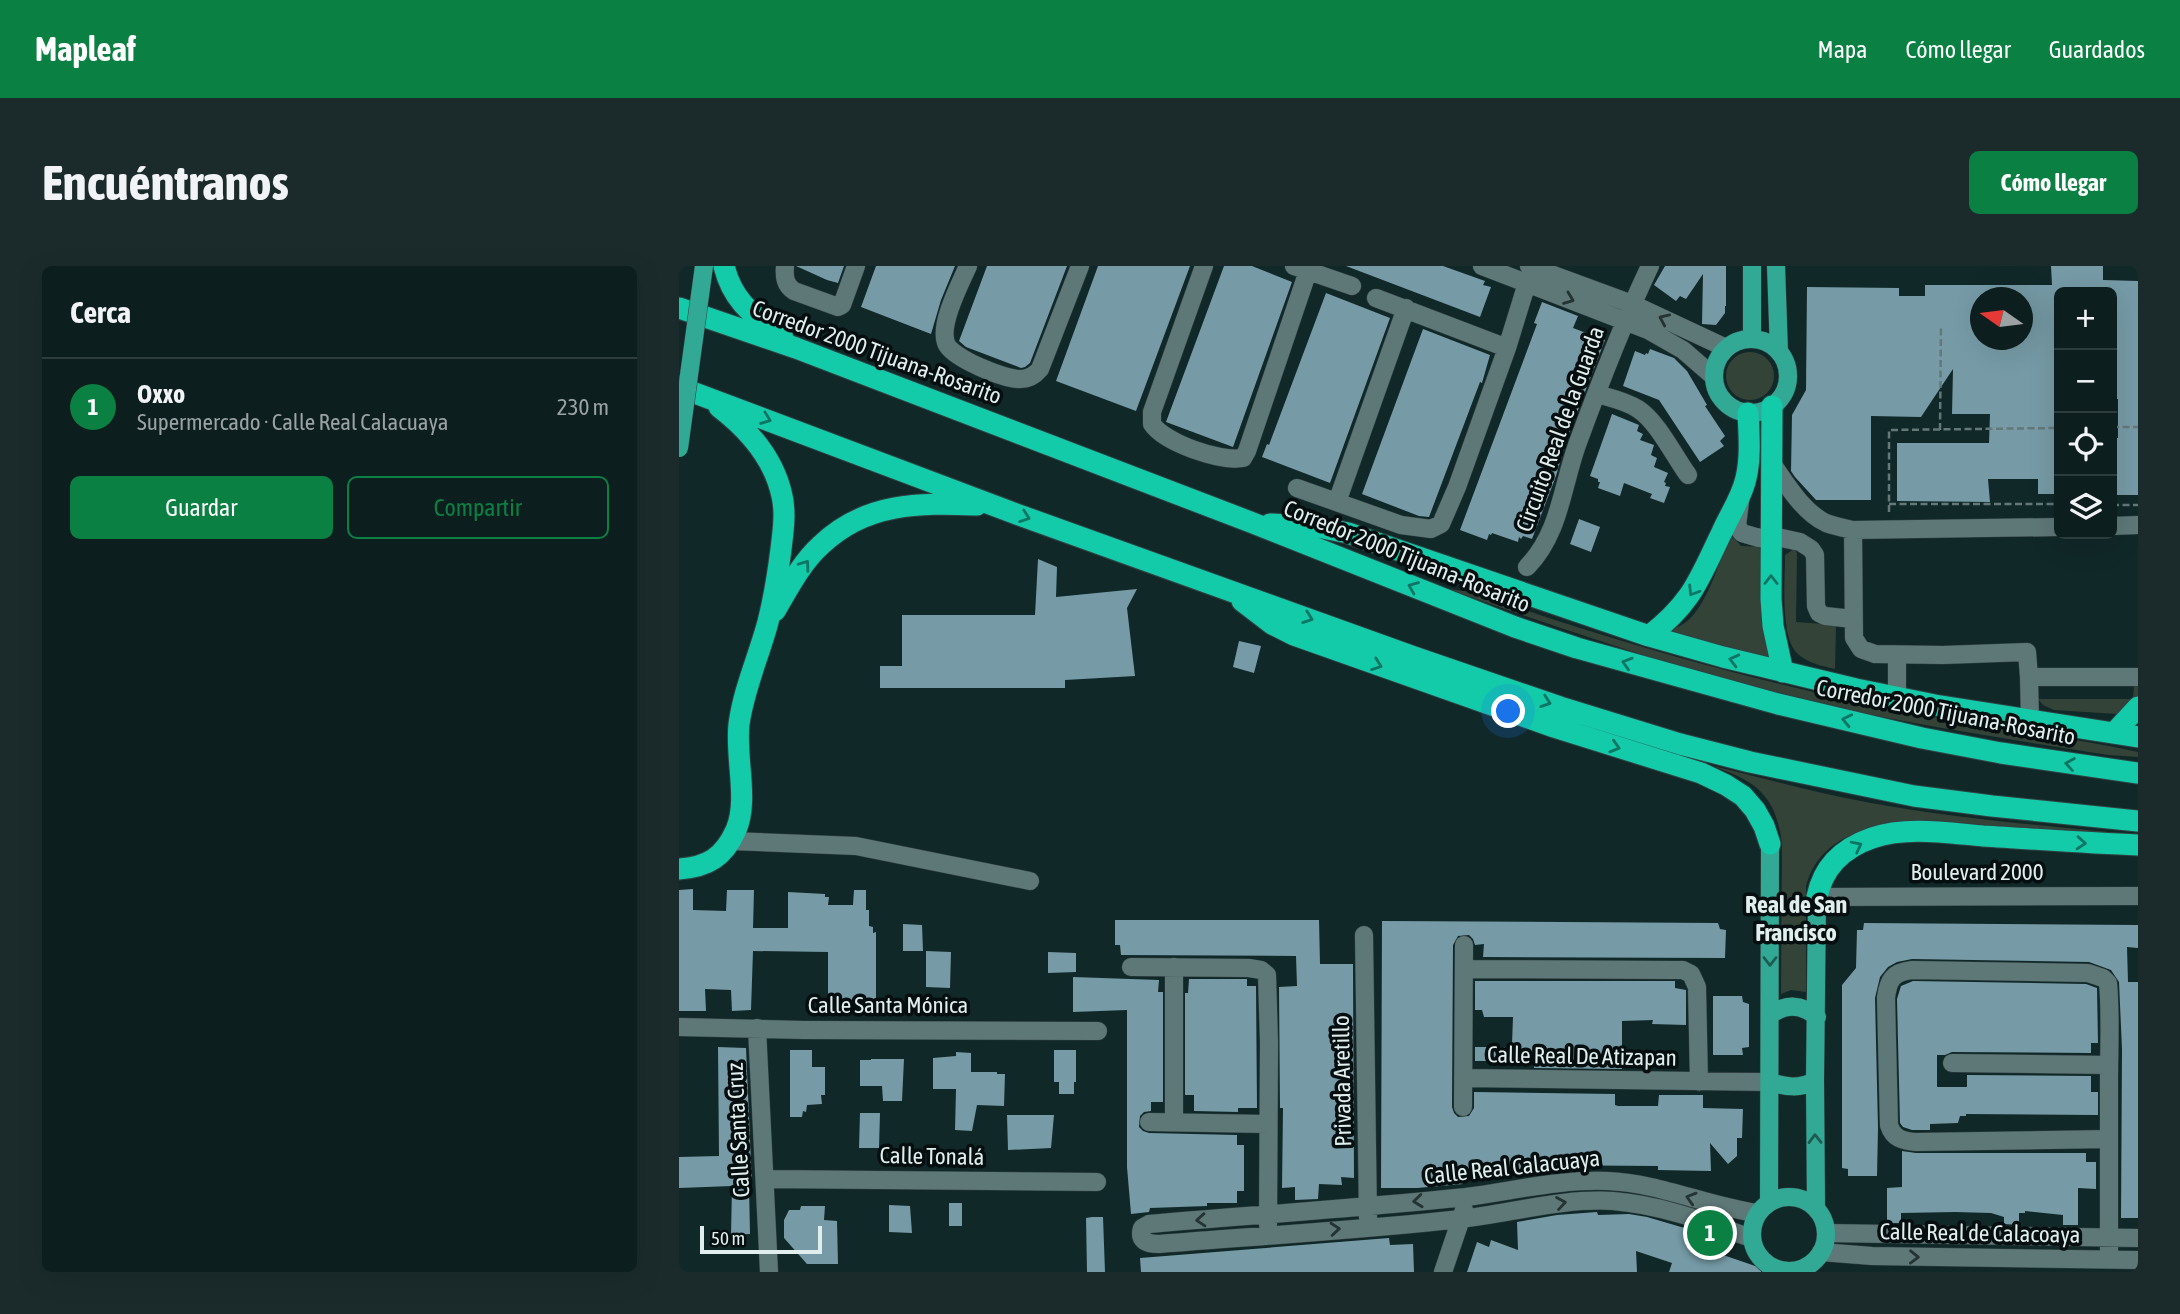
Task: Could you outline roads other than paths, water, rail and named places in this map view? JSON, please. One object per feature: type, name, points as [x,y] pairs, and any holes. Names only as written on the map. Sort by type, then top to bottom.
[{"type":"highway","points":[[724,266],[735,296],[745,308],[796,348]]},
{"type":"highway","name":"Corredor 2000 Tijuana-Rosarito","points":[[679,308],[796,348],[1253,523],[1515,627],[1656,672],[1922,738],[2138,774]]},
{"type":"highway","points":[[679,387],[1414,657],[1548,703],[1681,744],[1750,762],[1914,796],[2138,821]]},
{"type":"highway","points":[[679,869],[706,865],[721,853],[737,828],[741,807],[737,742],[740,719],[768,622],[784,530],[783,497],[774,469],[761,447],[737,421],[707,397]]},
{"type":"highway","points":[[1772,406],[1771,598],[1773,626],[1783,672]]},
{"type":"highway","points":[[1649,636],[1667,622],[1691,596],[1741,495],[1747,477],[1748,413]]},
{"type":"highway","points":[[768,622],[796,577],[821,545],[855,520],[888,508],[936,504],[995,505]]},
{"type":"highway","points":[[1253,523],[1313,526],[1348,533],[1649,636],[1783,672],[1897,698],[2138,737]]},
{"type":"highway","points":[[1230,590],[1251,610],[1294,635],[1554,727],[1701,774],[1726,785],[1742,796],[1755,810],[1770,844]]},
{"type":"highway","points":[[2114,733],[2138,707]]},
{"type":"highway","points":[[1817,897],[1819,884],[1826,871],[1844,852],[1873,838],[1892,833],[2138,845]]},
{"type":"main road","points":[[679,448],[705,266]]},
{"type":"main road","points":[[1752,266],[1752,338]]},
{"type":"main road","points":[[1776,266],[1779,352]]},
{"type":"main road","points":[[1752,338],[1762,340],[1779,352],[1788,374],[1781,397],[1772,406],[1761,412],[1748,413],[1735,410],[1723,402],[1716,390],[1713,376],[1715,366],[1726,348],[1742,339],[1752,338]]},
{"type":"main road","points":[[1763,1207],[1781,1197],[1793,1196],[1806,1200],[1816,1208],[1823,1219],[1826,1233],[1813,1263],[1800,1270],[1768,1269],[1754,1249],[1751,1238],[1752,1225],[1763,1207],[1770,1082],[1770,844]]},
{"type":"main road","points":[[1816,1208],[1817,897]]},
{"type":"main road","points":[[1770,1015],[1788,1006],[1809,1010],[1817,1017]]},
{"type":"main road","points":[[1770,1082],[1795,1087],[1815,1081]]},
{"type":"street","points":[[785,266],[788,287],[838,307],[842,305],[856,266]]},
{"type":"street","points":[[968,266],[948,316],[944,338],[946,345],[962,359],[1018,379],[1031,377],[1040,369],[1080,266]]},
{"type":"street","points":[[1204,266],[1152,412],[1152,424],[1161,434],[1205,453],[1229,459],[1243,457],[1247,451],[1301,268],[1352,286]]},
{"type":"street","points":[[1482,266],[1529,271],[1629,313],[1726,348]]},
{"type":"street","name":"Circuito Real de la Guarda","points":[[1527,567],[1540,554],[1558,515],[1576,448],[1650,266]]},
{"type":"street","points":[[1297,488],[1411,527],[1431,529],[1441,524],[1507,348],[1529,271]]},
{"type":"street","points":[[1376,298],[1507,348]]},
{"type":"street","points":[[1338,502],[1406,308]]},
{"type":"street","points":[[1629,313],[1648,330],[1683,350],[1713,376]]},
{"type":"street","points":[[1597,394],[1626,402],[1640,410],[1651,421],[1688,475]]},
{"type":"street","points":[[1773,466],[1818,518],[1826,523],[1853,530],[2054,527]]},
{"type":"street","points":[[1741,495],[1737,526],[1742,533],[1759,538],[1772,536],[1800,542],[1811,549],[1815,555],[1817,610],[1825,616],[1853,619]]},
{"type":"street","points":[[2117,526],[2138,526]]},
{"type":"street","points":[[1853,530],[1854,638],[1861,649],[1875,654],[1897,655],[2027,652],[2030,721]]},
{"type":"street","points":[[1897,655],[1897,698]]},
{"type":"street","points":[[2029,677],[2138,677]]},
{"type":"street","points":[[730,841],[856,846],[1030,881]]},
{"type":"street","name":"Boulevard 2000","points":[[1817,897],[2138,896]]},
{"type":"street","name":"Privada Aretillo","points":[[1364,935],[1368,1226]]},
{"type":"street","name":"Calle Real De Atizapan","points":[[1463,1107],[1464,945]]},
{"type":"street","points":[[1131,967],[1249,968],[1261,970],[1267,975],[1267,1235]]},
{"type":"street","points":[[1174,967],[1174,1122]]},
{"type":"street","name":"Calle Real De Atizapan","points":[[1464,969],[1683,970],[1691,974],[1697,987],[1699,1082]]},
{"type":"street","points":[[2109,1139],[1909,1142],[1893,1135],[1889,1125],[1887,998],[1888,984],[1893,975],[1912,970],[2088,973],[2097,975],[2108,983],[2109,1065],[2109,1139],[2109,1259]]},
{"type":"street","name":"Calle Santa Mónica","points":[[679,1027],[1098,1031]]},
{"type":"street","name":"Calle Santa Cruz","points":[[757,1028],[769,1272]]},
{"type":"street","points":[[1952,1063],[2109,1065]]},
{"type":"street","name":"Calle Real De Atizapan","points":[[1463,1079],[1770,1082]]},
{"type":"street","points":[[1149,1122],[1268,1124]]},
{"type":"street","name":"Calle Tonalá","points":[[766,1179],[1097,1182]]},
{"type":"street","name":"Calle Real Calacuaya","points":[[1751,1238],[1683,1214],[1643,1204],[1611,1201],[1573,1201],[1461,1219],[1152,1244],[1142,1239],[1141,1234],[1142,1228],[1149,1224],[1469,1196],[1571,1181],[1646,1185],[1719,1206],[1763,1207]]},
{"type":"street","points":[[1443,1272],[1469,1196]]},
{"type":"street","name":"Calle Real de Calacoaya","points":[[1826,1233],[2138,1238]]},
{"type":"street","points":[[1872,1235],[1872,1264]]},
{"type":"street","points":[[2049,1266],[2050,1237]]},
{"type":"street","name":"Calle Real de Calacoaya","points":[[1813,1263],[2049,1266],[2109,1259],[2138,1259]]},
{"type":"place","name":"Oxxo","points":[[1710,1233]]},
{"type":"district","name":"Real de San Francisco","points":[[1796,919]]}]
